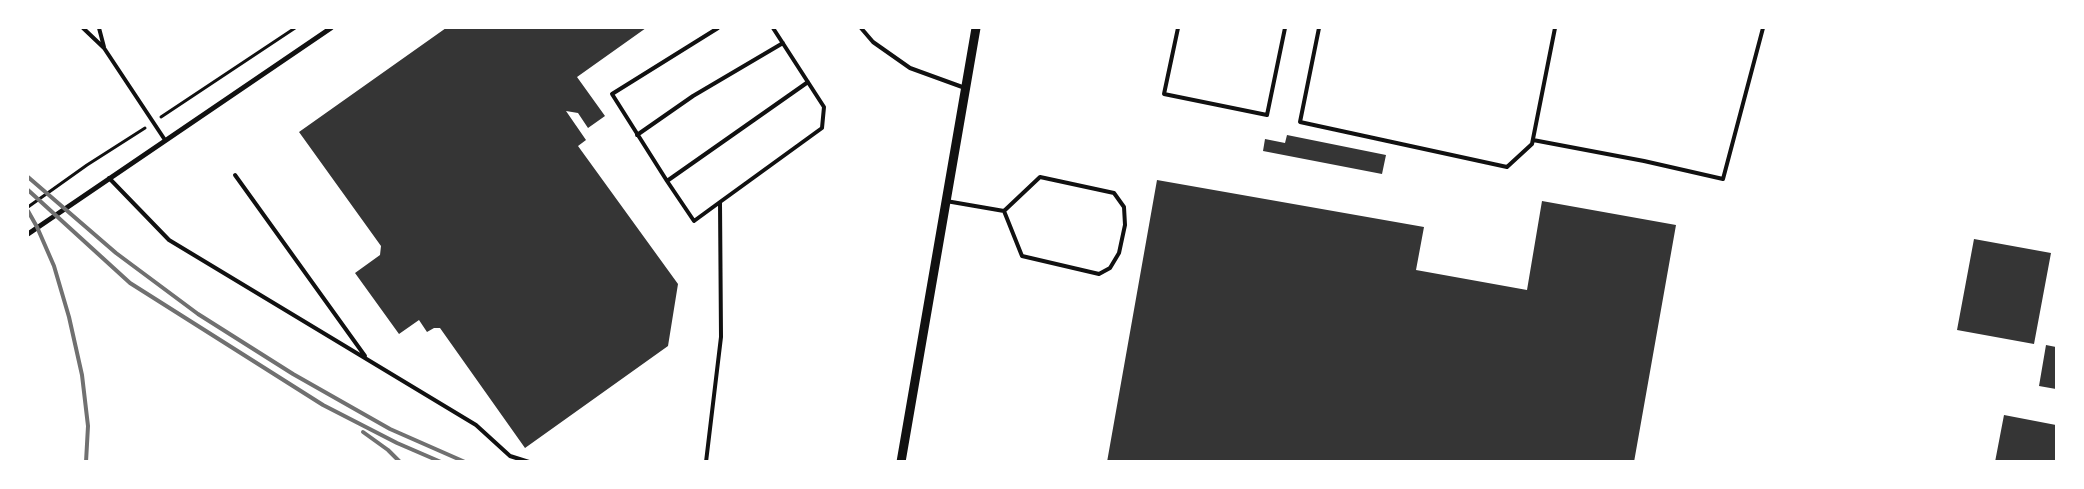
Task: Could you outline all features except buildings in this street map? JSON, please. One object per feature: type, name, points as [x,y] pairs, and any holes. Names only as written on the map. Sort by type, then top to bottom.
[{"type":"street","points":[[28,234],[331,28]]},
{"type":"street","points":[[901,462],[976,28]]},
{"type":"lane","points":[[83,28],[104,48],[165,140]]},
{"type":"lane","points":[[99,28],[104,48]]},
{"type":"lane","points":[[718,28],[612,94],[694,221],[822,128],[824,108],[773,28]]},
{"type":"lane","points":[[861,28],[873,42],[910,68],[966,88]]},
{"type":"lane","points":[[1178,28],[1164,94],[1267,115],[1285,28]]},
{"type":"lane","points":[[1319,28],[1300,122],[1507,167],[1532,144],[1555,28]]},
{"type":"lane","points":[[1533,140],[1723,179],[1762,28]]},
{"type":"lane","points":[[638,135],[693,96],[783,43]]},
{"type":"lane","points":[[667,181],[808,82]]},
{"type":"lane","points":[[235,175],[366,358]]},
{"type":"lane","points":[[1040,177],[1114,193],[1124,207],[1125,224],[1119,253],[1110,268],[1099,274],[1022,256],[1004,211],[1040,177]]},
{"type":"lane","points":[[109,178],[169,240],[476,425],[510,456],[528,462]]},
{"type":"lane","points":[[946,201],[1004,211]]},
{"type":"lane","points":[[706,462],[721,337],[720,202]]},
{"type":"railway","points":[[28,177],[116,253],[198,314],[293,374],[390,429],[465,462]]},
{"type":"railway","points":[[28,190],[130,283],[323,405],[397,443],[441,462]]},
{"type":"railway","points":[[28,211],[54,266],[69,317],[82,375],[88,426],[86,462]]},
{"type":"railway","points":[[363,432],[388,450],[400,462]]}]
